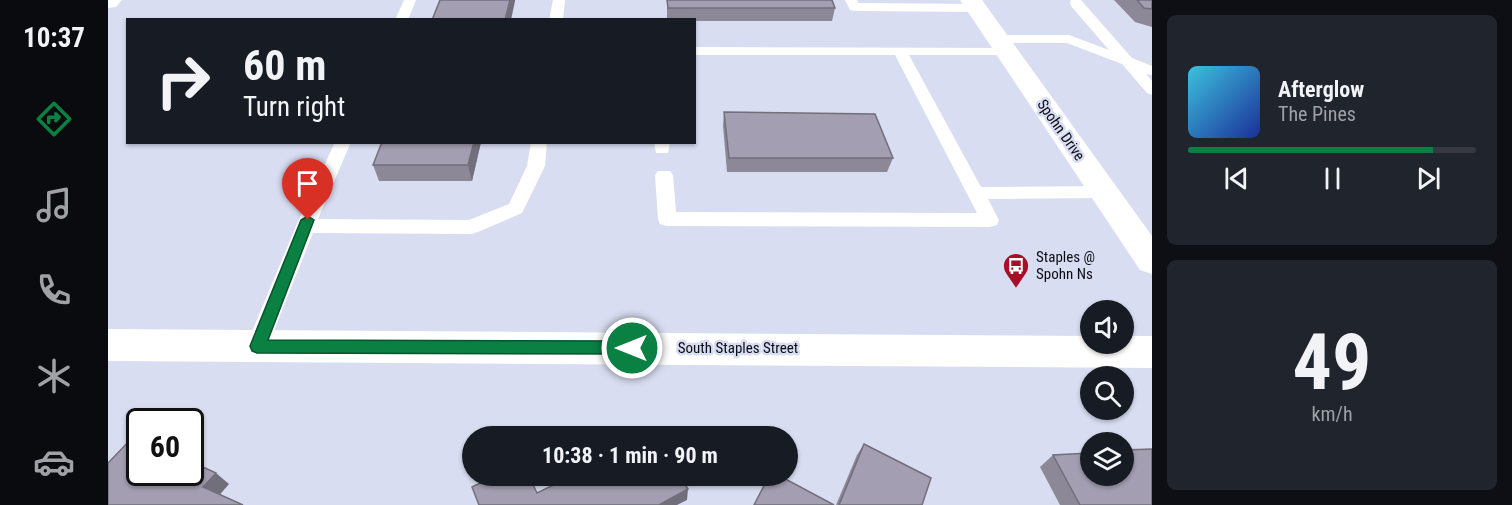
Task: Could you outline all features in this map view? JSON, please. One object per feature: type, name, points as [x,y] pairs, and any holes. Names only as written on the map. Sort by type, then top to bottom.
[{"type":"main road","name":"Spohn Drive","points":[[973,4],[1152,261]]},
{"type":"main road","name":"South Staples Street","points":[[108,345],[1152,352]]},
{"type":"lane","points":[[402,18],[410,0]]},
{"type":"lane","points":[[556,18],[559,0]]},
{"type":"lane","points":[[851,0],[855,7],[973,4]]},
{"type":"lane","points":[[1076,3],[1152,90]]},
{"type":"lane","points":[[696,51],[900,51],[1069,39],[1152,70]]},
{"type":"lane","points":[[664,175],[667,219],[990,220],[900,51]]},
{"type":"lane","points":[[257,346],[305,226],[342,144]]},
{"type":"lane","points":[[305,226],[471,227],[516,208],[536,166],[539,144]]},
{"type":"lane","points":[[976,193],[1104,192]]},
{"type":"building","points":[[440,0],[510,0],[506,18],[433,18]]},
{"type":"building","points":[[667,0],[832,0],[835,8],[668,8]]},
{"type":"building","points":[[1137,0],[1152,0],[1152,9],[1144,8]]},
{"type":"building","points":[[724,112],[875,114],[893,158],[729,158]]},
{"type":"building","points":[[381,144],[473,144],[468,165],[373,165]]},
{"type":"building","points":[[126,444],[126,486],[204,486],[243,505],[108,505],[108,463]]},
{"type":"building","points":[[864,444],[931,478],[922,505],[839,505]]},
{"type":"building","points":[[1152,449],[1152,505],[1080,505],[1053,455],[1080,454],[1080,486],[1134,486],[1134,450]]},
{"type":"building","points":[[204,467],[216,473],[204,486]]},
{"type":"building","points":[[534,486],[537,493],[551,486],[686,486],[688,489],[659,505],[479,505],[472,487]]},
{"type":"building","points":[[764,486],[798,486],[834,505],[754,505]]},
{"type":"place","name":"Staples @ Spohn Ns","points":[[1016,289]]},
{"type":"route","points":[[308,220],[257,346],[632,348]]}]
